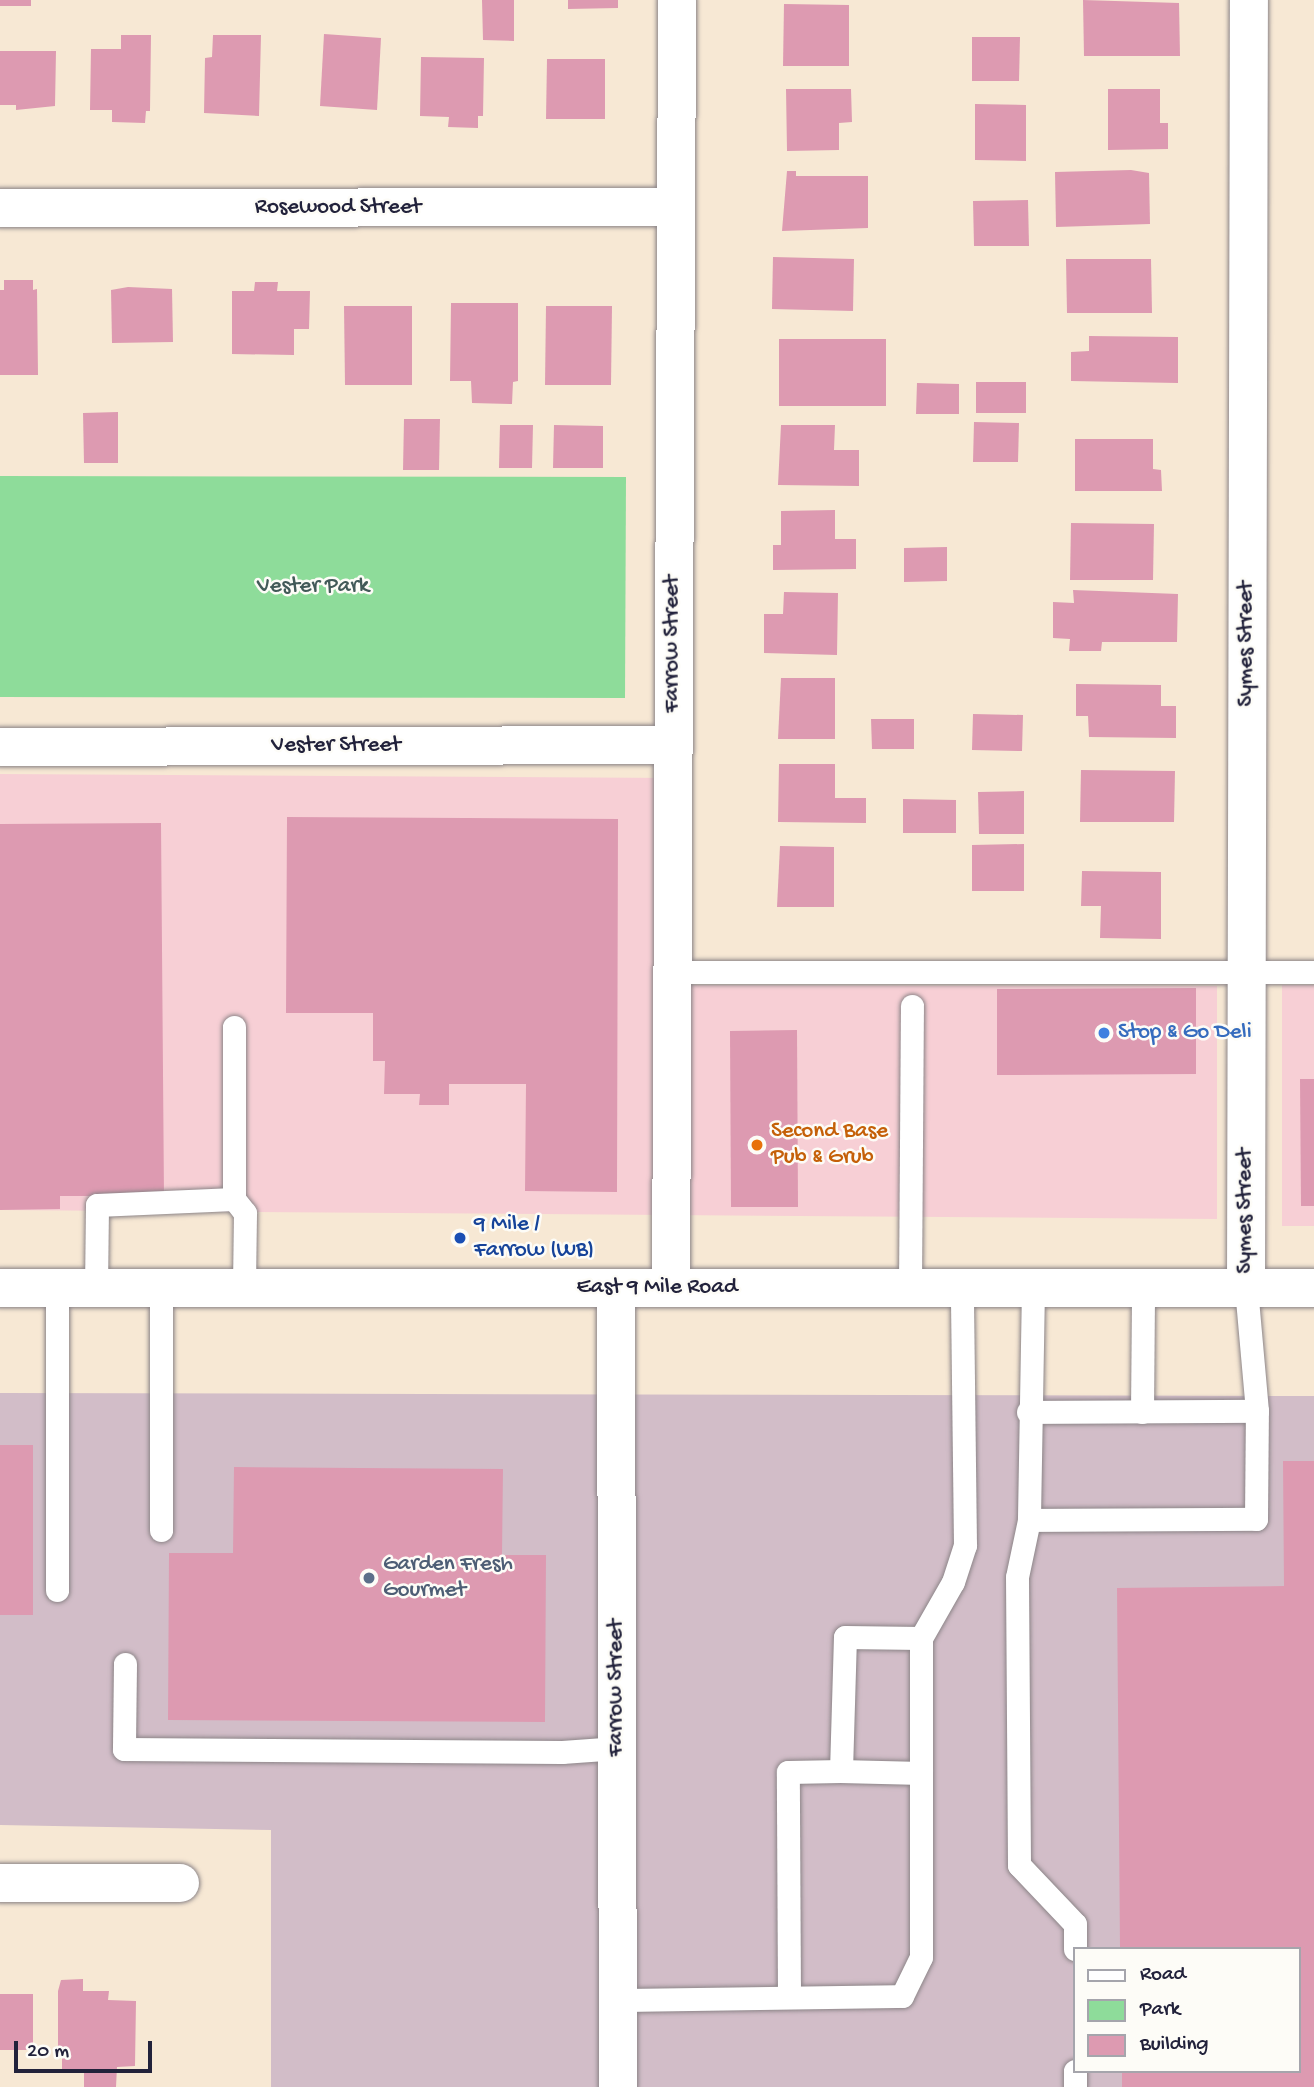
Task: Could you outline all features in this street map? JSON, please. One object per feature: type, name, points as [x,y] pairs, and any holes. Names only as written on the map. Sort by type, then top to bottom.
[{"type":"street","name":"Farrow Street","points":[[671,1288],[677,0]]},
{"type":"street","name":"Symes Street","points":[[1246,1288],[1249,0]]},
{"type":"street","name":"Rosewood Street","points":[[0,208],[676,207]]},
{"type":"street","name":"Vester Street","points":[[0,747],[673,745]]},
{"type":"street","name":"East 9 Mile Road","points":[[0,1288],[1314,1288]]},
{"type":"street","name":"Farrow Street","points":[[615,1288],[618,2087]]},
{"type":"street","points":[[0,1883],[180,1883]]},
{"type":"lane","points":[[672,972],[1314,971]]},
{"type":"lane","points":[[909,1287],[912,1006]]},
{"type":"lane","points":[[234,1027],[234,1199],[245,1213],[244,1289]]},
{"type":"lane","points":[[96,1288],[97,1205],[234,1199]]},
{"type":"lane","points":[[618,2000],[902,1996],[921,1957],[920,1638],[953,1582],[965,1545],[962,1287]]},
{"type":"lane","points":[[57,1288],[57,1590]]},
{"type":"lane","points":[[1033,1288],[1028,1412],[1028,1520],[1017,1577],[1019,1865],[1074,1924],[1075,1947]]},
{"type":"lane","points":[[1142,1412],[1143,1288]]},
{"type":"lane","points":[[1028,1520],[1256,1519],[1256,1411],[1246,1288]]},
{"type":"lane","points":[[161,1530],[162,1289]]},
{"type":"lane","points":[[1028,1412],[1256,1411]]},
{"type":"lane","points":[[841,1771],[845,1637],[920,1638]]},
{"type":"lane","points":[[125,1664],[124,1749],[562,1752],[618,1748]]},
{"type":"lane","points":[[789,1997],[788,1772],[921,1773]]},
{"type":"shaded area","points":[[0,774],[674,778],[674,985],[1217,986],[1217,1219],[0,1210]]},
{"type":"shaded area","points":[[1282,985],[1314,985],[1314,1226],[1282,1226]]},
{"type":"shaded area","points":[[0,1393],[1314,1396],[1314,2087],[271,2087],[271,1830],[0,1825]]},
{"type":"green space","name":"Vester Park","points":[[0,476],[626,477],[625,698],[0,697]]},
{"type":"building","points":[[0,0],[31,0],[31,6],[0,6]]},
{"type":"building","points":[[482,0],[514,0],[514,41],[483,40]]},
{"type":"building","points":[[568,0],[618,0],[618,8],[568,9]]},
{"type":"building","points":[[1083,0],[1179,3],[1180,56],[1084,56]]},
{"type":"building","points":[[784,4],[849,5],[849,66],[783,66]]},
{"type":"building","points":[[324,34],[381,38],[377,110],[320,106]]},
{"type":"building","points":[[121,35],[151,35],[150,111],[146,111],[145,123],[112,122],[112,110],[90,110],[91,49],[121,49]]},
{"type":"building","points":[[213,35],[261,35],[259,116],[204,113],[205,58],[212,57]]},
{"type":"building","points":[[972,37],[1020,37],[1019,81],[972,81]]},
{"type":"building","points":[[0,51],[56,51],[55,106],[16,110],[16,105],[0,105]]},
{"type":"building","points":[[421,57],[484,58],[483,116],[478,116],[478,128],[448,127],[449,117],[420,116]]},
{"type":"building","points":[[547,59],[605,59],[605,119],[546,119]]},
{"type":"building","points":[[786,89],[851,89],[852,122],[839,123],[839,150],[787,151]]},
{"type":"building","points":[[1108,89],[1160,89],[1160,123],[1168,123],[1168,149],[1108,150]]},
{"type":"building","points":[[975,104],[1026,105],[1026,161],[975,160]]},
{"type":"building","points":[[1131,170],[1149,173],[1150,224],[1056,227],[1055,172]]},
{"type":"building","points":[[787,171],[796,171],[796,176],[868,176],[868,228],[782,231]]},
{"type":"building","points":[[1028,200],[1029,246],[974,246],[973,201]]},
{"type":"building","points":[[773,257],[854,259],[853,311],[772,309]]},
{"type":"building","points":[[1066,259],[1151,259],[1152,313],[1067,313]]},
{"type":"building","points":[[4,280],[33,280],[33,290],[37,289],[38,375],[0,375],[0,290],[4,290]]},
{"type":"building","points":[[255,282],[278,282],[277,291],[310,291],[309,329],[294,329],[294,355],[232,354],[232,291],[254,291]]},
{"type":"building","points":[[128,287],[172,289],[173,342],[112,343],[111,290]]},
{"type":"building","points":[[451,303],[518,303],[518,381],[513,382],[512,404],[472,403],[471,381],[450,381]]},
{"type":"building","points":[[344,306],[412,306],[412,385],[345,385]]},
{"type":"building","points":[[546,306],[612,306],[611,385],[545,385]]},
{"type":"building","points":[[1089,336],[1178,337],[1178,383],[1071,381],[1071,352],[1089,351]]},
{"type":"building","points":[[779,339],[886,339],[886,406],[779,406]]},
{"type":"building","points":[[976,382],[1026,382],[1026,413],[976,413]]},
{"type":"building","points":[[917,383],[959,384],[959,414],[916,414]]},
{"type":"building","points":[[118,412],[118,463],[84,463],[83,413]]},
{"type":"building","points":[[404,419],[440,419],[439,470],[403,470]]},
{"type":"building","points":[[974,422],[1019,423],[1018,462],[973,462]]},
{"type":"building","points":[[500,425],[533,425],[532,468],[499,468]]},
{"type":"building","points":[[554,425],[603,426],[603,468],[553,468]]},
{"type":"building","points":[[781,425],[835,425],[834,450],[859,450],[859,486],[778,485]]},
{"type":"building","points":[[1075,439],[1153,439],[1153,469],[1161,470],[1162,491],[1075,491]]},
{"type":"building","points":[[835,510],[835,539],[856,539],[856,569],[773,570],[773,545],[781,545],[781,511]]},
{"type":"building","points":[[1071,523],[1154,524],[1153,580],[1070,580]]},
{"type":"building","points":[[947,547],[947,581],[904,582],[904,548]]},
{"type":"building","points":[[1073,590],[1178,594],[1177,642],[1102,642],[1101,651],[1069,651],[1070,639],[1053,638],[1053,602],[1074,603]]},
{"type":"building","points":[[784,592],[838,593],[837,655],[764,653],[764,614],[783,614]]},
{"type":"building","points":[[781,678],[835,678],[835,739],[778,739]]},
{"type":"building","points":[[1076,684],[1161,685],[1161,706],[1176,706],[1176,738],[1089,737],[1088,716],[1076,716]]},
{"type":"building","points":[[973,714],[1023,715],[1022,751],[972,750]]},
{"type":"building","points":[[871,719],[914,719],[914,749],[872,749]]},
{"type":"building","points":[[779,764],[835,764],[835,798],[866,798],[866,823],[778,822]]},
{"type":"building","points":[[1081,770],[1175,771],[1174,822],[1080,822]]},
{"type":"building","points":[[1024,791],[1024,834],[979,834],[978,792]]},
{"type":"building","points":[[903,799],[956,800],[956,833],[903,833]]},
{"type":"building","points":[[287,817],[618,819],[617,1192],[525,1191],[526,1084],[449,1084],[449,1105],[419,1105],[420,1094],[384,1094],[385,1061],[373,1061],[373,1013],[286,1013]]},
{"type":"building","points":[[161,823],[164,1196],[60,1196],[60,1209],[0,1210],[0,824]]},
{"type":"building","points":[[1024,844],[1024,891],[972,891],[972,845]]},
{"type":"building","points":[[780,846],[834,847],[834,907],[777,907]]},
{"type":"building","points":[[1082,871],[1161,872],[1161,939],[1100,938],[1101,906],[1081,906]]},
{"type":"building","points":[[1196,988],[1196,1074],[997,1075],[997,989]]},
{"type":"building","points":[[797,1030],[798,1207],[731,1207],[730,1031]]},
{"type":"building","points":[[1300,1079],[1314,1079],[1314,1206],[1301,1206]]},
{"type":"building","points":[[0,1445],[33,1445],[33,1615],[0,1615]]},
{"type":"building","points":[[1283,1461],[1314,1461],[1314,2087],[1122,2087],[1122,2073],[1300,2073],[1300,1947],[1120,1947],[1117,1588],[1284,1586]]},
{"type":"building","points":[[234,1467],[503,1469],[502,1555],[546,1555],[545,1722],[168,1720],[169,1553],[233,1553]]},
{"type":"building","points":[[83,1979],[83,1991],[109,1991],[108,2000],[136,2001],[135,2066],[117,2067],[116,2087],[84,2087],[84,2069],[62,2069],[62,2052],[58,2051],[58,1991],[61,1980]]},
{"type":"building","points":[[0,1994],[33,1994],[33,2045],[28,2045],[29,2050],[0,2050]]},
{"type":"place","name":"Stop & Go Deli","points":[[1104,1033]]},
{"type":"place","name":"Second Base Pub & Grub","points":[[757,1145]]},
{"type":"place","name":"9 Mile / Farrow (WB)","points":[[460,1238]]},
{"type":"place","name":"Garden Fresh Gourmet","points":[[369,1578]]}]
